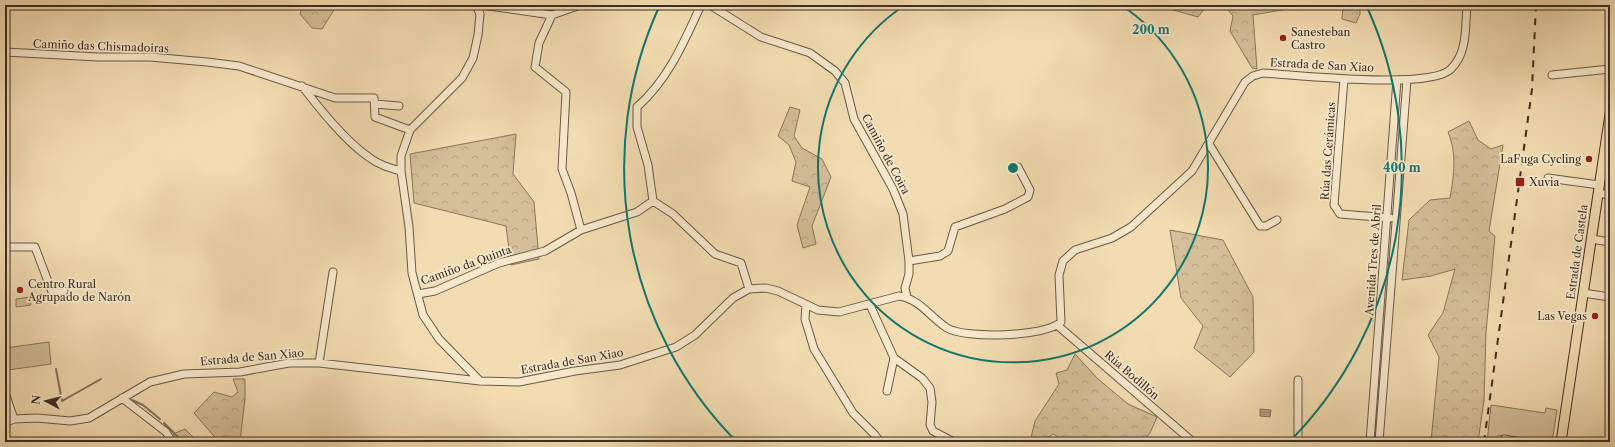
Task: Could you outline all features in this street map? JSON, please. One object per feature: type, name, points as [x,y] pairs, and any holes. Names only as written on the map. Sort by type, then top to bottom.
[{"type":"main road","name":"Estrada de Castela","points":[[1560,442],[1599,189],[1607,150],[1610,114]]},
{"type":"street","points":[[476,5],[480,14],[478,35],[473,58],[462,78],[410,130],[402,156],[401,171],[409,227],[412,273],[423,315],[439,339],[480,380]]},
{"type":"street","points":[[482,5],[552,15],[580,5]]},
{"type":"street","points":[[701,5],[682,47],[662,80],[652,94],[637,107],[637,127],[648,165],[653,201],[673,214],[716,254],[741,263],[749,288],[766,288],[778,291],[806,306],[818,310],[839,312],[870,305],[899,296],[907,297],[915,301],[947,328],[960,334],[1032,333],[1057,325]]},
{"type":"street","name":"Camiño de Coira","points":[[710,5],[761,37],[810,53],[824,61],[845,83],[854,118],[893,188],[903,214],[909,261],[909,274],[905,288],[907,297]]},
{"type":"street","name":"Estrada de San Xiao","points":[[1057,325],[1061,322],[1059,275],[1063,260],[1075,250],[1112,238],[1130,227],[1192,172],[1245,82],[1254,76],[1264,73],[1344,79],[1397,80],[1440,76],[1450,70],[1463,50],[1467,5]]},
{"type":"street","points":[[552,15],[539,43],[535,67],[566,92],[562,169],[571,193],[581,230]]},
{"type":"street","name":"Camiño das Chismadoiras","points":[[5,52],[98,57],[150,57],[239,66],[335,98],[374,98],[375,104]]},
{"type":"street","points":[[1552,75],[1610,69]]},
{"type":"street","name":"Rúa das Cerámicas","points":[[1344,79],[1334,204],[1335,209],[1340,214],[1396,218]]},
{"type":"street","name":"Avenida Tres de Abril","points":[[1370,442],[1397,80]]},
{"type":"street","name":"Avenida Tres de Abril","points":[[1379,442],[1407,80]]},
{"type":"street","points":[[302,86],[323,113],[370,158],[383,165],[401,171]]},
{"type":"street","points":[[399,106],[375,104],[376,117],[410,130]]},
{"type":"street","points":[[1209,144],[1260,226],[1266,226],[1277,220]]},
{"type":"street","points":[[909,261],[940,256],[948,250],[955,227],[1005,209],[1028,197],[1030,190],[1018,167]]},
{"type":"street","points":[[1548,178],[1599,189],[1610,195]]},
{"type":"street","name":"Camiño da Quinta","points":[[418,294],[435,290],[499,263],[545,251],[581,230],[637,212],[653,201]]},
{"type":"street","points":[[1591,239],[1610,242]]},
{"type":"street","points":[[5,246],[35,247],[52,292],[64,291]]},
{"type":"street","points":[[319,363],[333,272]]},
{"type":"street","name":"Estrada de San Xiao","points":[[5,423],[14,419],[37,418],[70,421],[89,418],[150,382],[184,374],[240,372],[289,363],[319,363],[480,380],[519,382],[575,371],[620,365],[669,349],[695,335],[733,298],[749,288]]},
{"type":"street","points":[[1583,293],[1610,297]]},
{"type":"street","points":[[870,305],[894,358],[922,378],[930,388],[932,402],[930,425],[933,431],[954,442]]},
{"type":"street","points":[[806,306],[805,319],[814,349],[853,413],[880,442]]},
{"type":"street","name":"Rúa Bodillón","points":[[1057,325],[1193,442]]},
{"type":"street","points":[[886,391],[894,358]]},
{"type":"street","points":[[1298,380],[1298,442]]},
{"type":"street","points":[[5,393],[14,419]]},
{"type":"street","points":[[122,398],[166,432],[172,442]]},
{"type":"street","points":[[1501,442],[1504,439],[1522,442]]},
{"type":"green space","points":[[302,5],[337,5],[322,29],[312,28],[300,14]]},
{"type":"green space","points":[[1156,5],[1207,5],[1198,17]]},
{"type":"green space","points":[[1224,5],[1299,5],[1299,7],[1253,15],[1257,69],[1252,68],[1230,31],[1233,16]]},
{"type":"green space","points":[[1343,5],[1360,5],[1360,14],[1356,23],[1342,19]]},
{"type":"green space","points":[[790,107],[800,110],[794,136],[802,148],[822,159],[831,177],[812,226],[816,244],[803,248],[797,225],[810,187],[792,181],[796,162],[789,145],[778,136]]},
{"type":"green space","points":[[1469,121],[1478,140],[1491,149],[1503,145],[1489,231],[1495,236],[1486,332],[1484,400],[1478,442],[1431,442],[1439,357],[1428,335],[1443,313],[1455,269],[1431,276],[1402,280],[1409,220],[1430,200],[1450,198],[1454,156],[1448,132]]},
{"type":"green space","points":[[516,134],[513,174],[534,202],[539,259],[511,265],[506,226],[414,203],[410,154]]},
{"type":"green space","points":[[1170,230],[1223,240],[1253,297],[1254,352],[1230,377],[1194,348],[1203,326],[1181,298]]},
{"type":"green space","points":[[30,297],[31,305],[16,307],[16,299]]},
{"type":"green space","points":[[49,342],[51,364],[8,370],[5,348]]},
{"type":"green space","points":[[1075,354],[1098,379],[1128,404],[1157,417],[1150,433],[1143,442],[1135,442],[1120,437],[1115,442],[1067,442],[1053,434],[1041,442],[1030,442],[1035,421],[1059,384],[1056,373],[1067,370]]},
{"type":"green space","points":[[233,379],[245,379],[245,398],[240,442],[219,442],[194,413],[214,392],[232,397],[238,392]]},
{"type":"green space","points":[[1491,405],[1545,413],[1546,408],[1557,410],[1552,442],[1498,435],[1495,442],[1487,442]]},
{"type":"green space","points":[[185,429],[198,442],[176,442],[173,434]]},
{"type":"shaded area","points":[[1260,409],[1271,410],[1270,417],[1260,416]]},
{"type":"waterway","points":[[56,369],[62,401],[101,379]]},
{"type":"waterway","points":[[132,400],[143,405],[160,419]]},
{"type":"waterway","points":[[164,423],[183,442]]},
{"type":"railway","points":[[1484,442],[1532,89],[1536,5]]},
{"type":"place","name":"Sanesteban Castro","points":[[1283,38]]},
{"type":"place","name":"LaFuga Cycling","points":[[1589,159]]},
{"type":"place","name":"Xuvia","points":[[1520,182]]},
{"type":"place","name":"Centro Rural Agrupado de Narón","points":[[20,290]]},
{"type":"place","name":"Las Vegas","points":[[1595,316]]}]
